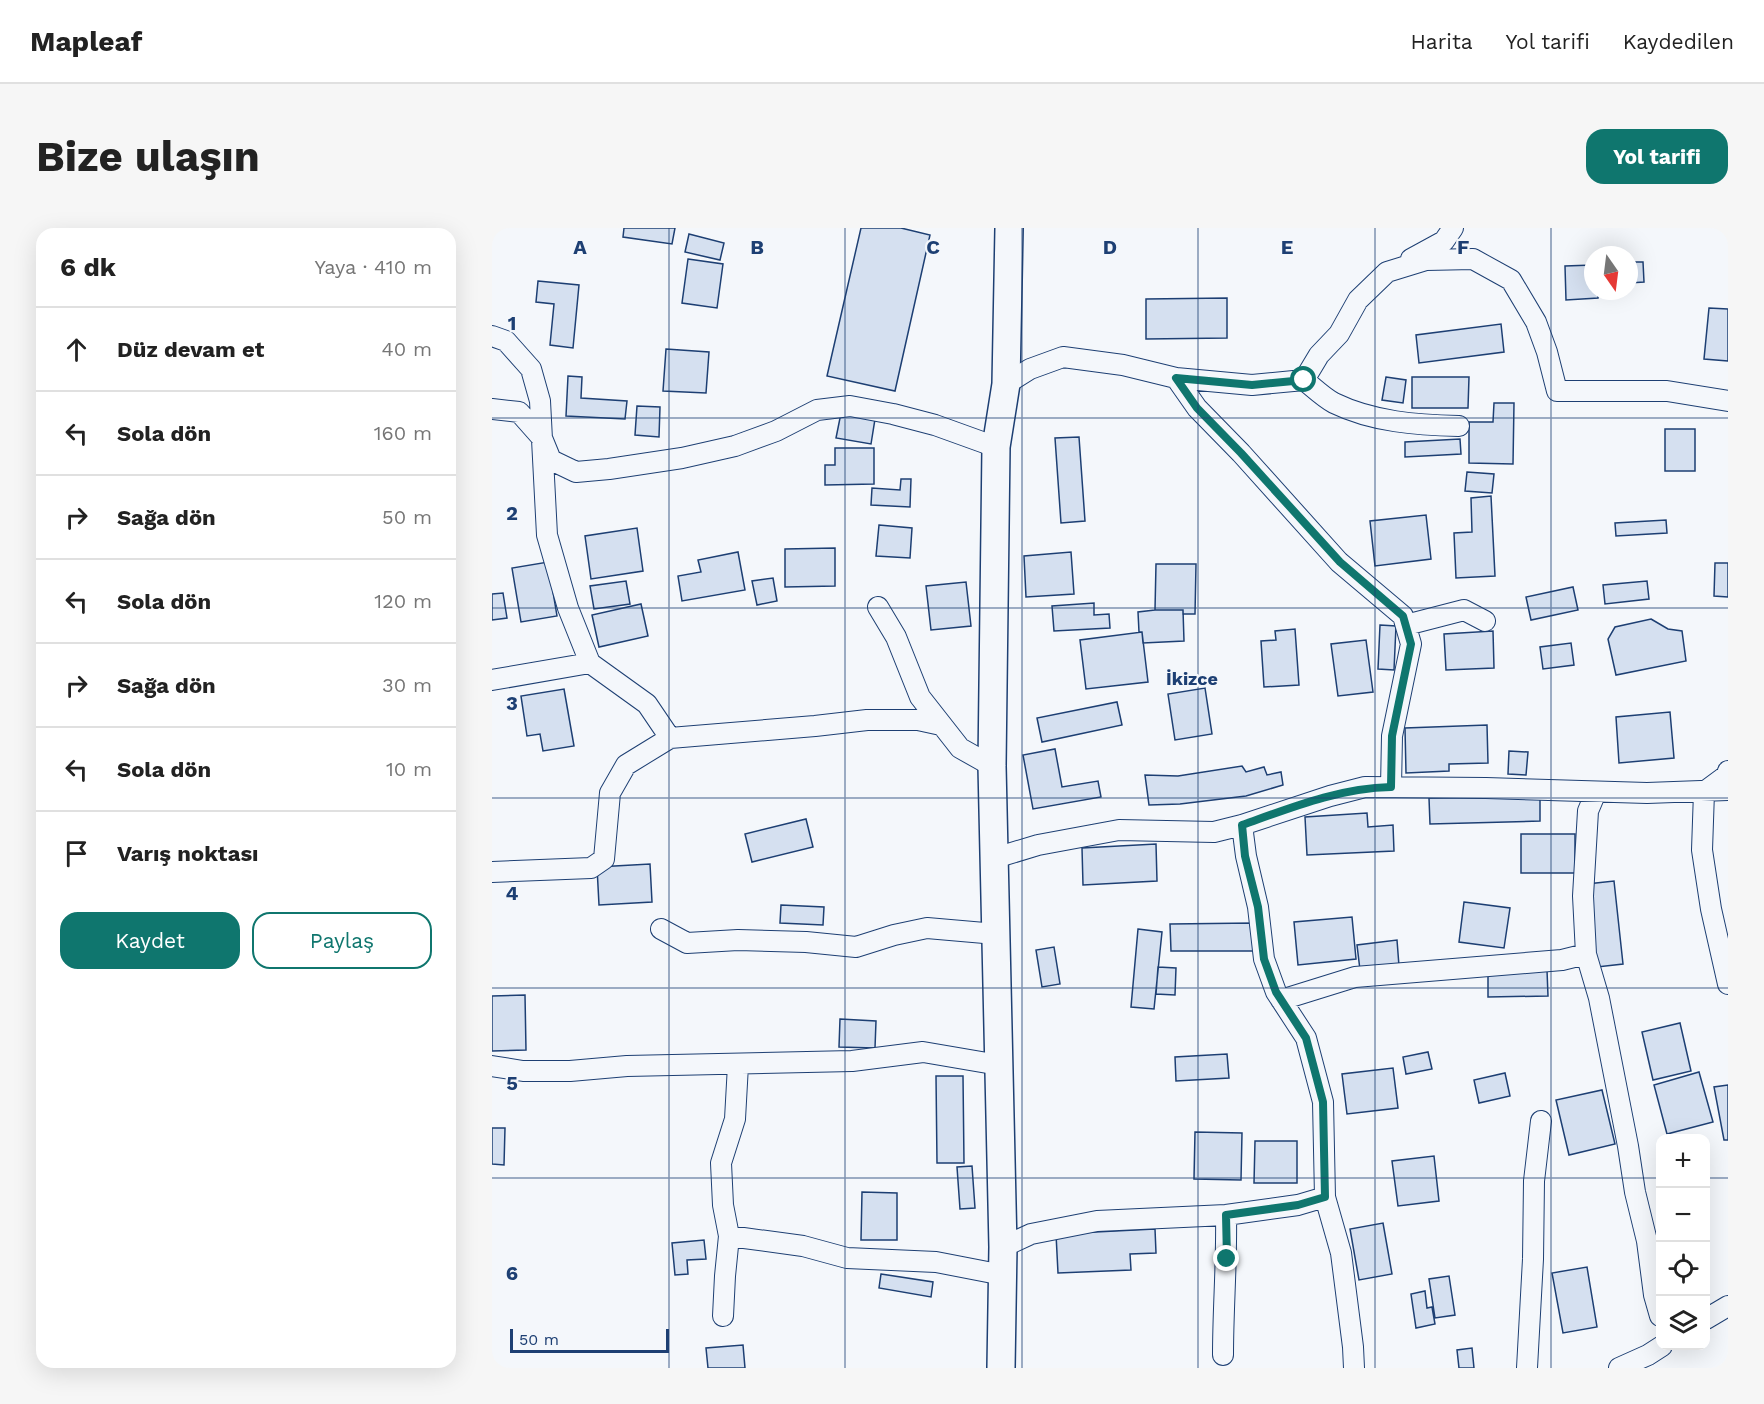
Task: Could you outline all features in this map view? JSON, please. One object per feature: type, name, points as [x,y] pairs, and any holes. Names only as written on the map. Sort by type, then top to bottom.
[{"type":"main road","points":[[1001,1368],[1003,1248],[992,766],[996,447],[1006,384],[1004,230]]},
{"type":"street","points":[[1304,380],[1319,355],[1339,334],[1358,300],[1388,272],[1444,242],[1453,228]]},
{"type":"street","points":[[1388,272],[1426,260],[1473,259],[1512,280],[1536,322],[1557,391],[1667,391],[1728,401]]},
{"type":"street","points":[[492,336],[506,341],[531,369],[540,401],[547,536],[568,608],[590,663],[647,704],[670,738]]},
{"type":"street","points":[[1006,384],[1030,369],[1063,357],[1123,365],[1176,378],[1252,385],[1304,380],[1333,402],[1377,417],[1418,425],[1459,426]]},
{"type":"street","points":[[1176,378],[1197,408],[1340,562],[1403,616],[1411,644],[1392,736],[1391,787]]},
{"type":"street","points":[[492,409],[519,412],[542,438],[551,460],[576,472],[682,458],[735,446],[776,431],[817,410],[850,406],[935,424],[996,447]]},
{"type":"street","points":[[878,607],[896,637],[920,697],[960,748],[992,766]]},
{"type":"street","points":[[1406,625],[1464,610],[1485,621]]},
{"type":"street","points":[[492,680],[590,663]]},
{"type":"street","points":[[492,872],[591,868],[604,860],[610,793],[626,765],[670,738],[867,720],[918,720],[941,725]]},
{"type":"street","points":[[1704,792],[1726,776],[1728,771]]},
{"type":"street","points":[[995,858],[1038,845],[1119,830],[1214,831],[1242,825],[1365,787],[1596,792],[1728,790]]},
{"type":"street","points":[[1596,792],[1588,811],[1583,896],[1586,954],[1599,998],[1635,1192],[1647,1241],[1656,1302]]},
{"type":"street","points":[[1704,792],[1702,850],[1711,909],[1728,984]]},
{"type":"street","points":[[1242,825],[1245,856],[1258,907],[1264,959],[1276,992],[1306,1038],[1323,1102],[1325,1197],[1341,1253],[1354,1368]]},
{"type":"street","points":[[661,929],[687,944],[738,940],[806,942],[856,947],[927,928],[996,934]]},
{"type":"street","points":[[1281,1000],[1355,977],[1562,960],[1586,954]]},
{"type":"street","points":[[492,1066],[524,1071],[570,1071],[627,1066],[852,1061],[923,1052],[999,1065]]},
{"type":"street","points":[[723,1316],[729,1236],[723,1205],[721,1163],[735,1119],[738,1065]]},
{"type":"street","points":[[1527,1368],[1533,1259],[1534,1181],[1541,1121]]},
{"type":"street","points":[[1003,1248],[1031,1234],[1097,1221],[1226,1215],[1298,1205],[1325,1197]]},
{"type":"street","points":[[1223,1355],[1223,1303],[1227,1259],[1226,1215]]},
{"type":"street","points":[[729,1236],[803,1246],[847,1258],[936,1262],[1003,1275]]},
{"type":"street","points":[[1710,1317],[1728,1306]]},
{"type":"street","points":[[1619,1368],[1656,1350]]},
{"type":"building","points":[[624,228],[675,228],[672,244],[623,237]]},
{"type":"building","points":[[861,228],[901,228],[930,235],[895,391],[827,376]]},
{"type":"building","points":[[689,234],[724,243],[720,260],[685,252]]},
{"type":"building","points":[[688,259],[723,264],[717,308],[682,303]]},
{"type":"building","points":[[1638,262],[1643,262],[1644,282],[1638,282]]},
{"type":"building","points":[[1584,265],[1584,299],[1566,300],[1565,266]]},
{"type":"building","points":[[538,281],[579,285],[573,348],[550,345],[554,304],[536,302]]},
{"type":"building","points":[[1227,298],[1227,338],[1146,339],[1146,299]]},
{"type":"building","points":[[1709,308],[1728,309],[1728,361],[1704,359]]},
{"type":"building","points":[[1501,324],[1504,352],[1419,363],[1416,335]]},
{"type":"building","points":[[666,349],[709,352],[706,393],[663,391]]},
{"type":"building","points":[[568,376],[582,377],[581,398],[627,401],[625,419],[566,416]]},
{"type":"building","points":[[1386,377],[1406,380],[1403,403],[1382,400]]},
{"type":"building","points":[[1412,377],[1469,377],[1468,408],[1412,408]]},
{"type":"building","points":[[1494,403],[1514,403],[1513,464],[1469,463],[1469,422],[1493,422]]},
{"type":"building","points":[[637,406],[660,407],[659,437],[635,435]]},
{"type":"building","points":[[841,413],[875,419],[871,444],[836,438]]},
{"type":"building","points":[[1665,429],[1695,429],[1695,471],[1665,471]]},
{"type":"building","points":[[1079,437],[1085,521],[1061,523],[1055,438]]},
{"type":"building","points":[[1460,439],[1461,454],[1405,457],[1405,442]]},
{"type":"building","points":[[835,448],[874,448],[874,484],[825,485],[825,465],[835,465]]},
{"type":"building","points":[[1467,472],[1494,474],[1492,493],[1465,491]]},
{"type":"building","points":[[901,479],[911,479],[910,507],[871,505],[872,488],[900,490]]},
{"type":"building","points":[[1491,496],[1495,576],[1456,578],[1454,533],[1472,532],[1471,498]]},
{"type":"building","points":[[1426,515],[1431,559],[1375,566],[1370,521]]},
{"type":"building","points":[[1666,520],[1667,533],[1616,536],[1615,523]]},
{"type":"building","points":[[879,525],[912,528],[910,558],[876,556]]},
{"type":"building","points":[[637,528],[643,571],[591,579],[585,536]]},
{"type":"building","points":[[835,548],[835,586],[785,587],[785,549]]},
{"type":"building","points":[[738,552],[745,590],[682,601],[678,576],[701,572],[698,560]]},
{"type":"building","points":[[1071,552],[1074,594],[1026,597],[1024,556]]},
{"type":"building","points":[[548,562],[557,616],[521,622],[512,568]]},
{"type":"building","points":[[1715,563],[1728,563],[1728,597],[1714,596]]},
{"type":"building","points":[[1156,564],[1196,564],[1195,614],[1183,614],[1183,610],[1155,610]]},
{"type":"building","points":[[773,578],[777,601],[757,605],[752,581]]},
{"type":"building","points":[[626,581],[630,604],[594,609],[590,586]]},
{"type":"building","points":[[1647,581],[1649,599],[1605,604],[1603,585]]},
{"type":"building","points":[[966,582],[971,626],[931,630],[926,586]]},
{"type":"building","points":[[1573,587],[1578,610],[1531,620],[1526,597]]},
{"type":"building","points":[[503,593],[507,618],[492,620],[492,594]]},
{"type":"building","points":[[1094,603],[1094,615],[1109,614],[1110,628],[1054,631],[1052,606]]},
{"type":"building","points":[[641,604],[648,636],[599,647],[592,615]]},
{"type":"building","points":[[1183,610],[1184,641],[1143,643],[1142,632],[1139,632],[1138,612]]},
{"type":"building","points":[[1651,619],[1668,629],[1682,631],[1686,661],[1616,675],[1608,639],[1615,627]]},
{"type":"building","points":[[1380,625],[1396,626],[1394,670],[1378,669]]},
{"type":"building","points":[[1295,629],[1299,685],[1264,687],[1261,641],[1276,640],[1275,631]]},
{"type":"building","points":[[1493,631],[1494,668],[1446,670],[1444,634]]},
{"type":"building","points":[[1142,632],[1148,682],[1086,689],[1080,640]]},
{"type":"building","points":[[1366,640],[1373,692],[1338,696],[1331,644]]},
{"type":"building","points":[[1571,643],[1574,665],[1543,669],[1540,647]]},
{"type":"building","points":[[1205,688],[1212,734],[1175,740],[1168,694]]},
{"type":"building","points":[[564,689],[574,746],[543,751],[540,734],[527,736],[521,696]]},
{"type":"building","points":[[1117,702],[1122,725],[1042,742],[1037,718]]},
{"type":"building","points":[[1670,712],[1674,758],[1619,763],[1616,717]]},
{"type":"building","points":[[1487,725],[1488,763],[1449,764],[1449,771],[1406,773],[1405,728]]},
{"type":"building","points":[[1055,749],[1062,787],[1098,781],[1101,797],[1033,809],[1023,755]]},
{"type":"building","points":[[1509,751],[1528,752],[1526,775],[1508,774]]},
{"type":"building","points":[[1242,766],[1246,772],[1264,767],[1267,775],[1281,772],[1283,785],[1246,796],[1180,804],[1149,805],[1145,775],[1178,776]]},
{"type":"building","points":[[1540,795],[1540,821],[1430,824],[1429,798]]},
{"type":"building","points":[[1367,813],[1368,827],[1393,825],[1394,851],[1307,855],[1305,817]]},
{"type":"building","points":[[806,819],[813,847],[752,862],[745,834]]},
{"type":"building","points":[[1521,834],[1575,834],[1575,873],[1521,873]]},
{"type":"building","points":[[1156,844],[1157,881],[1083,885],[1082,848]]},
{"type":"building","points":[[650,864],[652,902],[599,905],[597,867]]},
{"type":"building","points":[[1614,881],[1623,964],[1597,967],[1587,884]]},
{"type":"building","points":[[1464,902],[1510,908],[1504,948],[1459,942]]},
{"type":"building","points":[[781,905],[824,907],[823,925],[780,923]]},
{"type":"building","points":[[1352,917],[1356,959],[1298,965],[1294,922]]},
{"type":"building","points":[[1254,923],[1254,951],[1171,951],[1170,924]]},
{"type":"building","points":[[1138,929],[1162,932],[1154,1009],[1131,1007]]},
{"type":"building","points":[[1397,940],[1399,966],[1360,970],[1357,945]]},
{"type":"building","points":[[1054,947],[1060,984],[1042,987],[1036,950]]},
{"type":"building","points":[[1158,967],[1176,968],[1175,995],[1156,994]]},
{"type":"building","points":[[1547,970],[1548,996],[1488,997],[1488,971]]},
{"type":"building","points":[[525,995],[526,1050],[492,1051],[492,996]]},
{"type":"building","points":[[840,1019],[876,1021],[875,1048],[839,1047]]},
{"type":"building","points":[[1680,1023],[1691,1071],[1653,1080],[1642,1032]]},
{"type":"building","points":[[1428,1052],[1432,1069],[1406,1074],[1403,1057]]},
{"type":"building","points":[[1227,1054],[1229,1078],[1176,1081],[1175,1057]]},
{"type":"building","points":[[1393,1068],[1398,1108],[1347,1114],[1342,1074]]},
{"type":"building","points":[[1699,1072],[1713,1122],[1667,1134],[1654,1085]]},
{"type":"building","points":[[1505,1073],[1510,1096],[1479,1103],[1474,1080]]},
{"type":"building","points":[[936,1076],[963,1076],[964,1163],[937,1163]]},
{"type":"building","points":[[1728,1085],[1728,1140],[1724,1140],[1714,1087]]},
{"type":"building","points":[[1602,1090],[1615,1144],[1569,1155],[1556,1100]]},
{"type":"building","points":[[492,1128],[505,1128],[504,1165],[492,1164]]},
{"type":"building","points":[[1195,1132],[1242,1133],[1241,1180],[1194,1179]]},
{"type":"building","points":[[1255,1141],[1297,1141],[1297,1183],[1254,1183]]},
{"type":"building","points":[[1434,1156],[1439,1201],[1398,1206],[1392,1161]]},
{"type":"building","points":[[972,1166],[975,1208],[960,1209],[957,1167]]},
{"type":"building","points":[[862,1192],[897,1193],[897,1240],[861,1240]]},
{"type":"building","points":[[1383,1223],[1392,1274],[1359,1280],[1350,1229]]},
{"type":"building","points":[[1155,1229],[1156,1253],[1130,1254],[1131,1270],[1058,1273],[1056,1234]]},
{"type":"building","points":[[704,1240],[706,1259],[687,1260],[688,1274],[675,1275],[672,1243]]},
{"type":"building","points":[[1587,1267],[1597,1327],[1563,1333],[1552,1273]]},
{"type":"building","points":[[881,1274],[933,1282],[931,1297],[879,1288]]},
{"type":"building","points":[[1449,1276],[1455,1315],[1435,1318],[1429,1279]]},
{"type":"building","points":[[1425,1291],[1427,1308],[1432,1307],[1435,1324],[1416,1328],[1411,1294]]},
{"type":"building","points":[[743,1345],[745,1368],[708,1368],[706,1348]]},
{"type":"building","points":[[1472,1348],[1474,1368],[1459,1368],[1457,1350]]},
{"type":"district","name":"İkizce","points":[[1192,678]]},
{"type":"route","points":[[1227,1259],[1226,1215],[1298,1205],[1325,1197],[1323,1102],[1306,1038],[1276,992],[1264,959],[1258,907],[1245,856],[1242,825],[1276,812],[1365,787],[1391,787],[1392,736],[1411,644],[1403,616],[1340,562],[1197,408],[1176,378],[1252,385],[1304,380]]}]
